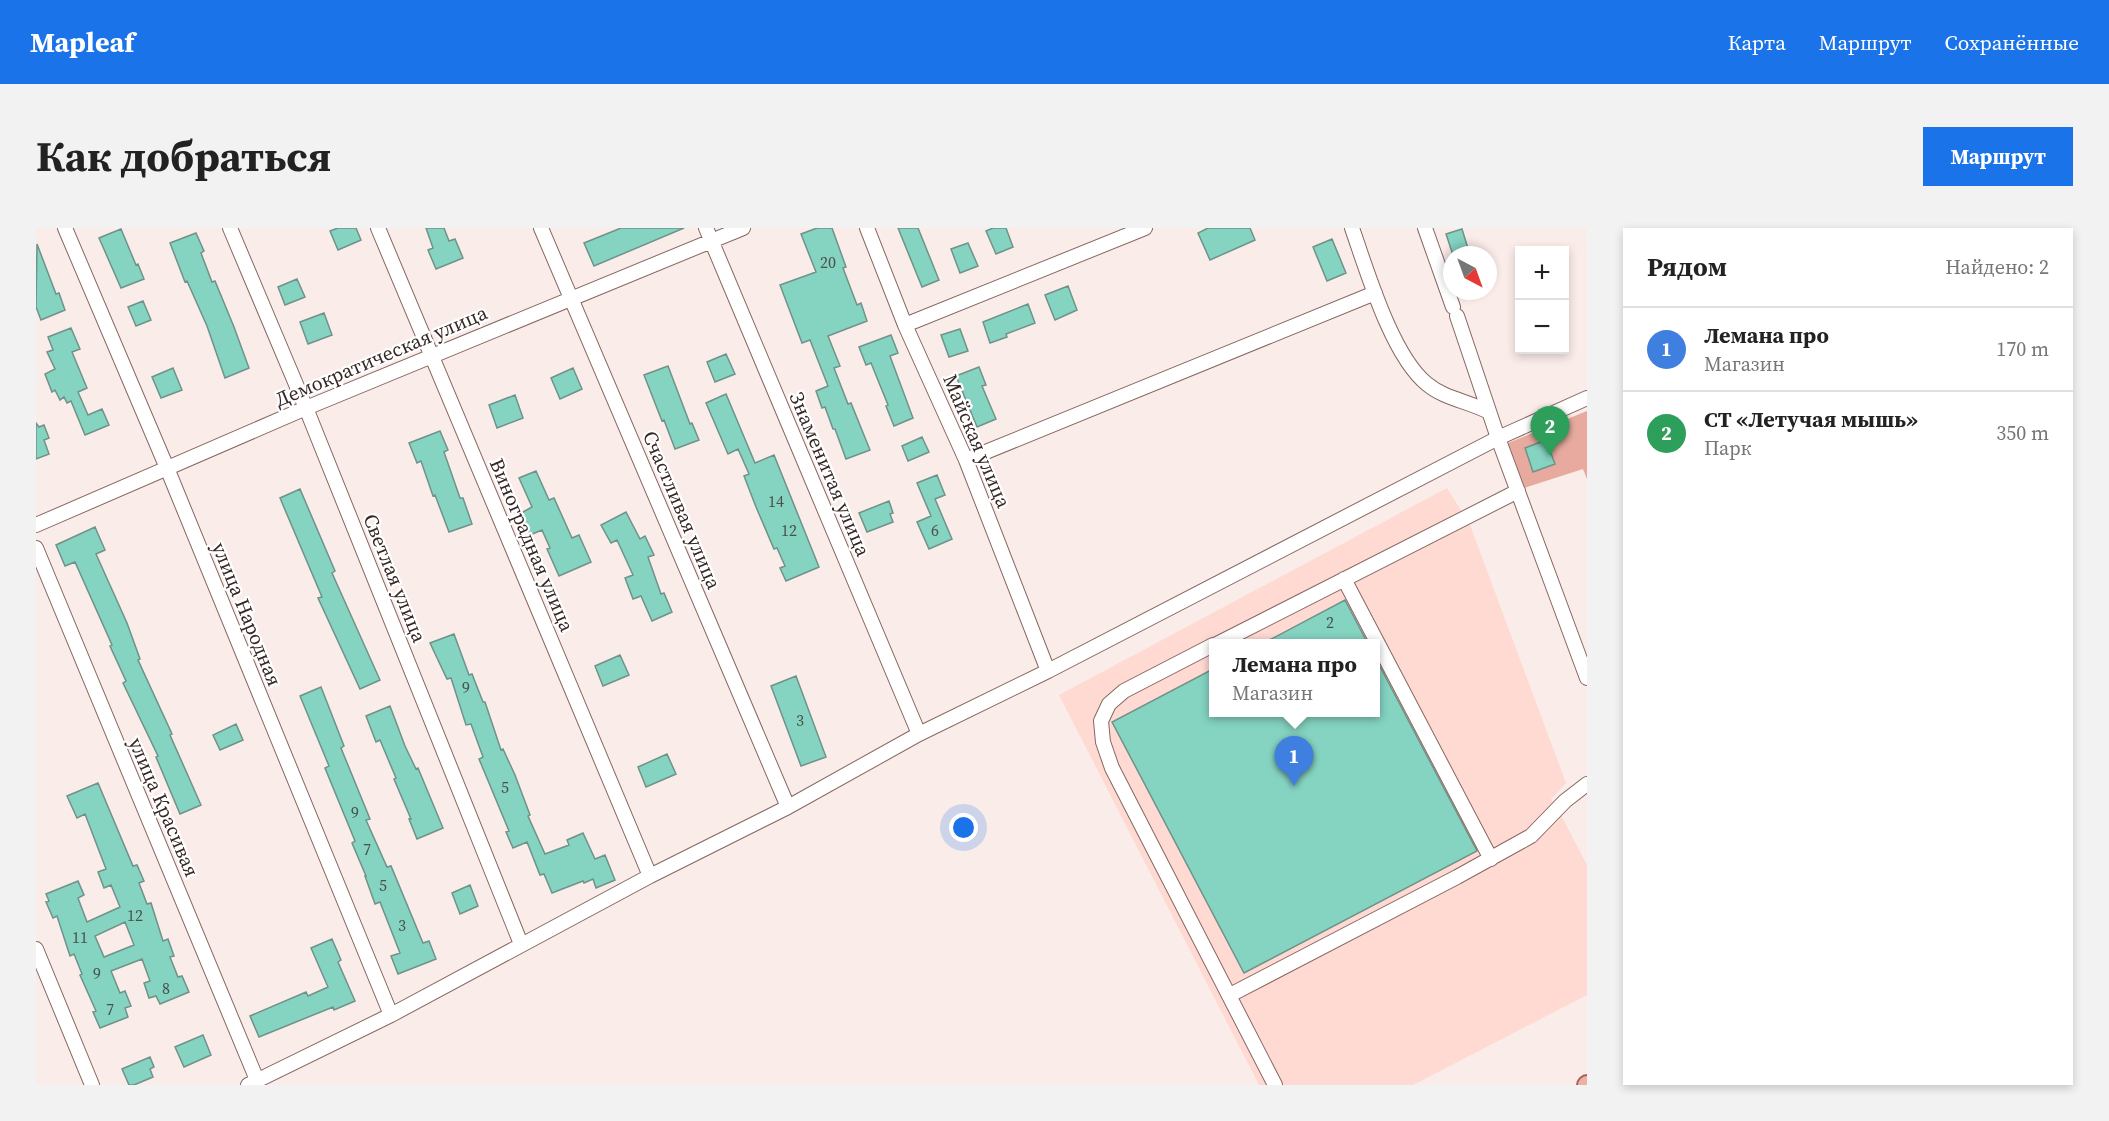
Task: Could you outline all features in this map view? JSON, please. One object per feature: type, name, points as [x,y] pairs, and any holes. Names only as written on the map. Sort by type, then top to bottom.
[{"type":"street","name":"улица Народная","points":[[65,228],[167,468],[391,1015]]},
{"type":"street","name":"Светлая улица","points":[[230,228],[306,408],[521,944]]},
{"type":"street","name":"Виноградная улица","points":[[378,228],[650,876]]},
{"type":"street","name":"Счастливая улица","points":[[541,228],[788,807]]},
{"type":"street","name":"Демократическая улица","points":[[36,525],[306,408],[570,299],[708,235],[743,228]]},
{"type":"street","name":"Майская улица","points":[[867,228],[905,325],[966,460],[1048,671]]},
{"type":"street","points":[[905,325],[1145,228]]},
{"type":"street","points":[[1352,228],[1375,293],[1402,352],[1414,372],[1427,385],[1447,397],[1489,412]]},
{"type":"street","points":[[1425,228],[1498,438],[1587,678]]},
{"type":"street","name":"Знаменитая улица","points":[[708,235],[919,734]]},
{"type":"street","points":[[966,460],[1375,293]]},
{"type":"street","points":[[252,1083],[391,1015],[650,876],[788,807],[919,734],[1048,671],[1498,438],[1587,398]]},
{"type":"street","points":[[1225,639],[1518,491]]},
{"type":"street","name":"улица Красивая","points":[[36,548],[252,1083]]},
{"type":"street","points":[[1344,579],[1376,639]]},
{"type":"street","points":[[1209,647],[1124,691],[1108,704],[1101,721],[1103,742],[1112,768],[1275,1085]]},
{"type":"street","points":[[1380,648],[1491,859]]},
{"type":"street","points":[[1230,995],[1531,836],[1565,801],[1587,784]]},
{"type":"street","points":[[36,949],[92,1085]]},
{"type":"shaded area","points":[[1587,411],[1587,479],[1583,469],[1524,488],[1508,443]]},
{"type":"shaded area","points":[[1447,488],[1470,525],[1566,783],[1551,799],[1587,865],[1587,995],[1413,1085],[1259,1085],[1059,695]]},
{"type":"building","points":[[338,228],[356,228],[361,240],[338,250],[330,231]]},
{"type":"building","points":[[426,228],[444,228],[449,241],[455,239],[463,258],[436,269],[428,250],[433,248]]},
{"type":"building","points":[[621,228],[684,228],[594,266],[584,243]]},
{"type":"building","points":[[817,228],[832,228],[846,267],[843,268],[857,305],[861,303],[867,321],[828,336],[840,366],[834,368],[870,450],[846,459],[835,429],[833,429],[825,407],[822,408],[816,391],[828,386],[810,340],[802,343],[780,285],[816,272],[801,234]]},
{"type":"building","points":[[898,228],[918,228],[939,280],[922,287]]},
{"type":"building","points":[[993,228],[1006,228],[1013,247],[996,254],[986,231]]},
{"type":"building","points":[[1208,228],[1250,228],[1255,240],[1210,260],[1198,233]]},
{"type":"building","points":[[121,229],[144,279],[121,288],[99,238]]},
{"type":"building","points":[[1462,229],[1467,246],[1450,246],[1446,234]]},
{"type":"building","points":[[196,233],[204,251],[201,253],[212,282],[215,281],[249,368],[225,378],[207,326],[187,281],[185,282],[170,243]]},
{"type":"building","points":[[1332,239],[1346,273],[1327,281],[1313,247]]},
{"type":"building","points":[[968,243],[978,266],[960,273],[951,249]]},
{"type":"building","points":[[37,244],[56,294],[59,293],[65,310],[41,320],[36,307]]},
{"type":"building","points":[[297,279],[305,297],[285,305],[278,287]]},
{"type":"building","points":[[1068,286],[1077,310],[1055,320],[1045,295]]},
{"type":"building","points":[[143,301],[151,320],[136,326],[128,307]]},
{"type":"building","points":[[1028,304],[1035,323],[990,343],[983,322]]},
{"type":"building","points":[[324,313],[332,335],[308,344],[300,322]]},
{"type":"building","points":[[71,328],[80,349],[72,352],[87,388],[78,392],[88,415],[102,409],[109,425],[85,435],[71,401],[67,403],[64,397],[60,400],[55,390],[52,392],[45,374],[55,369],[47,352],[53,350],[48,337]]},
{"type":"building","points":[[960,329],[968,351],[949,357],[941,335]]},
{"type":"building","points":[[891,335],[898,353],[890,356],[913,418],[894,426],[871,363],[866,365],[859,347]]},
{"type":"building","points":[[726,354],[735,374],[715,382],[707,362]]},
{"type":"building","points":[[668,366],[690,424],[692,423],[699,440],[675,449],[644,375]]},
{"type":"building","points":[[979,367],[986,385],[982,386],[996,419],[977,427],[956,376]]},
{"type":"building","points":[[173,368],[182,390],[161,398],[152,377]]},
{"type":"building","points":[[573,368],[582,389],[560,399],[551,378]]},
{"type":"building","points":[[726,394],[755,463],[774,455],[819,567],[786,581],[780,568],[785,566],[777,548],[774,549],[756,507],[744,476],[749,474],[738,449],[728,454],[706,403]]},
{"type":"building","points":[[515,395],[523,418],[497,428],[489,405]]},
{"type":"building","points":[[36,423],[39,427],[44,425],[49,438],[44,440],[49,454],[36,459]]},
{"type":"building","points":[[440,431],[448,450],[444,452],[472,524],[449,532],[421,461],[417,463],[409,443]]},
{"type":"building","points":[[922,437],[929,452],[908,461],[902,446]]},
{"type":"building","points":[[1546,440],[1555,464],[1533,472],[1525,448]]},
{"type":"building","points":[[536,471],[549,500],[554,498],[572,538],[579,535],[591,562],[559,576],[547,549],[550,548],[542,530],[530,535],[521,513],[532,507],[519,478]]},
{"type":"building","points":[[937,475],[945,495],[935,499],[952,539],[929,549],[917,522],[931,516],[917,483]]},
{"type":"building","points":[[300,489],[335,571],[332,573],[380,680],[360,689],[318,598],[322,597],[280,498]]},
{"type":"building","points":[[889,501],[893,522],[867,532],[859,513]]},
{"type":"building","points":[[626,512],[640,539],[645,536],[654,555],[648,557],[661,594],[664,593],[672,612],[652,621],[641,596],[633,599],[625,578],[633,575],[617,540],[611,543],[601,525]]},
{"type":"building","points":[[95,527],[105,550],[96,554],[127,623],[140,659],[138,660],[201,805],[180,814],[156,757],[158,756],[123,683],[126,681],[110,646],[112,645],[75,562],[65,566],[56,545]]},
{"type":"building","points":[[1345,600],[1365,639],[1271,639]]},
{"type":"building","points":[[454,634],[469,675],[472,674],[483,702],[485,702],[501,750],[503,749],[515,775],[530,815],[528,816],[545,854],[569,845],[567,840],[583,833],[595,859],[605,855],[615,880],[596,888],[593,879],[584,883],[583,881],[552,893],[544,874],[540,875],[527,842],[513,848],[506,832],[509,831],[479,759],[483,757],[471,724],[466,725],[451,678],[447,679],[430,643]]},
{"type":"building","points":[[620,655],[629,675],[603,686],[595,666]]},
{"type":"building","points":[[1380,667],[1477,851],[1244,973],[1112,722],[1209,671],[1209,717],[1380,717]]},
{"type":"building","points":[[796,676],[826,757],[801,766],[771,686]]},
{"type":"building","points":[[321,687],[344,746],[341,748],[370,819],[366,820],[387,867],[391,866],[423,943],[429,941],[436,959],[398,974],[391,956],[400,953],[380,902],[375,904],[352,843],[355,841],[325,768],[329,766],[300,696]]},
{"type":"building","points":[[390,706],[405,746],[416,769],[418,768],[443,828],[417,839],[394,779],[396,778],[380,740],[376,742],[366,716]]},
{"type":"building","points":[[236,724],[243,740],[220,750],[213,735]]},
{"type":"building","points":[[667,754],[676,774],[646,787],[638,767]]},
{"type":"building","points":[[98,783],[133,866],[137,865],[144,881],[139,883],[147,904],[151,903],[163,941],[168,939],[174,956],[170,957],[178,977],[182,976],[189,992],[160,1004],[156,996],[149,998],[144,983],[150,981],[142,959],[111,971],[120,993],[125,991],[131,1006],[125,1008],[128,1017],[100,1028],[93,1012],[96,1011],[80,975],[82,974],[74,954],[70,956],[57,916],[53,918],[46,902],[49,901],[46,894],[78,881],[84,895],[78,898],[87,922],[120,907],[111,885],[104,888],[98,872],[106,869],[85,814],[77,818],[67,796]],"holes":[[[125,922],[134,945],[104,957],[95,936]]]},
{"type":"building","points":[[470,885],[478,906],[460,914],[452,893]]},
{"type":"building","points":[[332,939],[341,960],[338,962],[355,1001],[334,1010],[333,1007],[259,1037],[250,1016],[306,992],[308,996],[328,987],[311,948]]},
{"type":"building","points":[[203,1035],[211,1055],[184,1067],[175,1047]]},
{"type":"building","points":[[150,1057],[154,1067],[150,1069],[153,1077],[129,1085],[122,1069]]},
{"type":"place","name":"СТ «Летучая мышь»","points":[[1550,456]]},
{"type":"place","name":"Лемана про","points":[[1294,786]]}]
